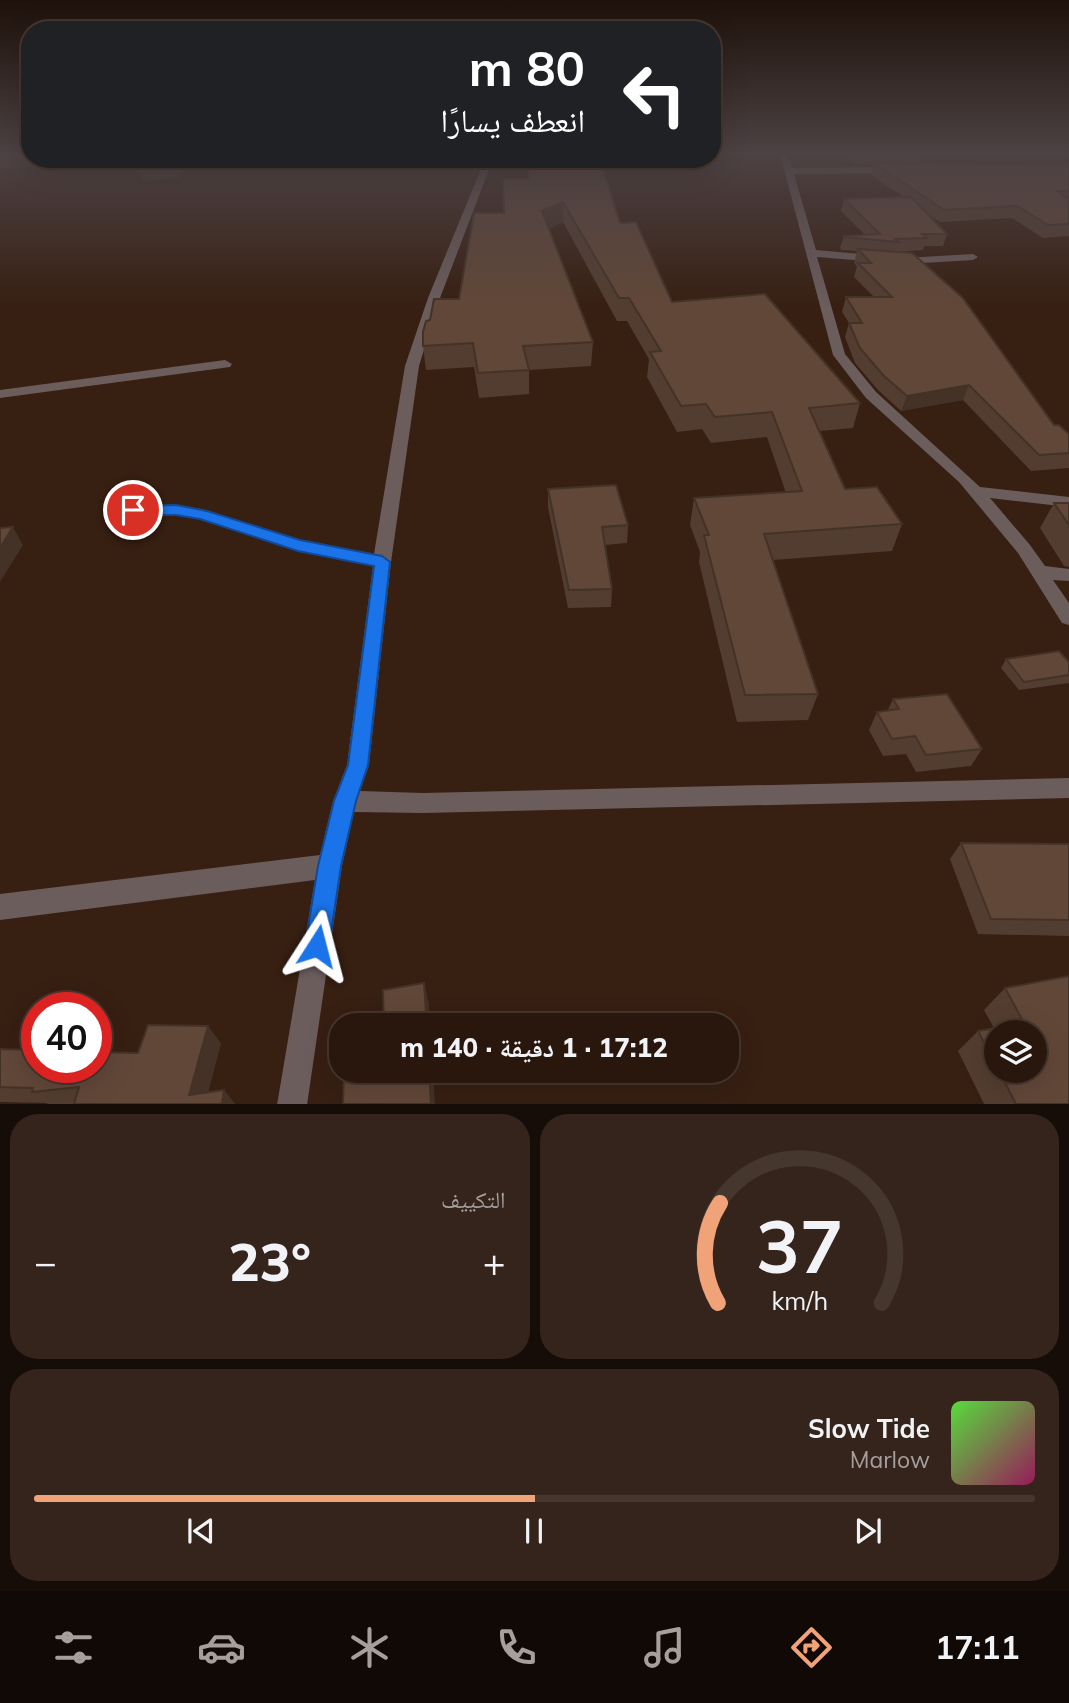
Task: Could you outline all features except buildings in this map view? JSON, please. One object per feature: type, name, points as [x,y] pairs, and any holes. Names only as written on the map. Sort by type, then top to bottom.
[{"type":"street","points":[[292,1104],[330,866],[345,801],[358,765],[382,562],[412,366],[434,298],[471,206]]},
{"type":"street","points":[[798,206],[839,355],[871,395],[975,491],[1039,572],[1069,618]]},
{"type":"street","points":[[811,253],[905,261],[972,257]]},
{"type":"street","points":[[0,394],[225,364]]},
{"type":"street","points":[[975,491],[1069,502]]},
{"type":"street","points":[[111,510],[176,510],[202,514],[298,545],[382,562]]},
{"type":"street","points":[[1039,572],[1069,575]]},
{"type":"street","points":[[345,801],[436,803],[1069,788]]},
{"type":"street","points":[[0,907],[330,866]]},
{"type":"route","points":[[133,510],[176,510],[202,514],[298,545],[382,562],[358,765],[345,801],[330,866],[317,946]]}]
